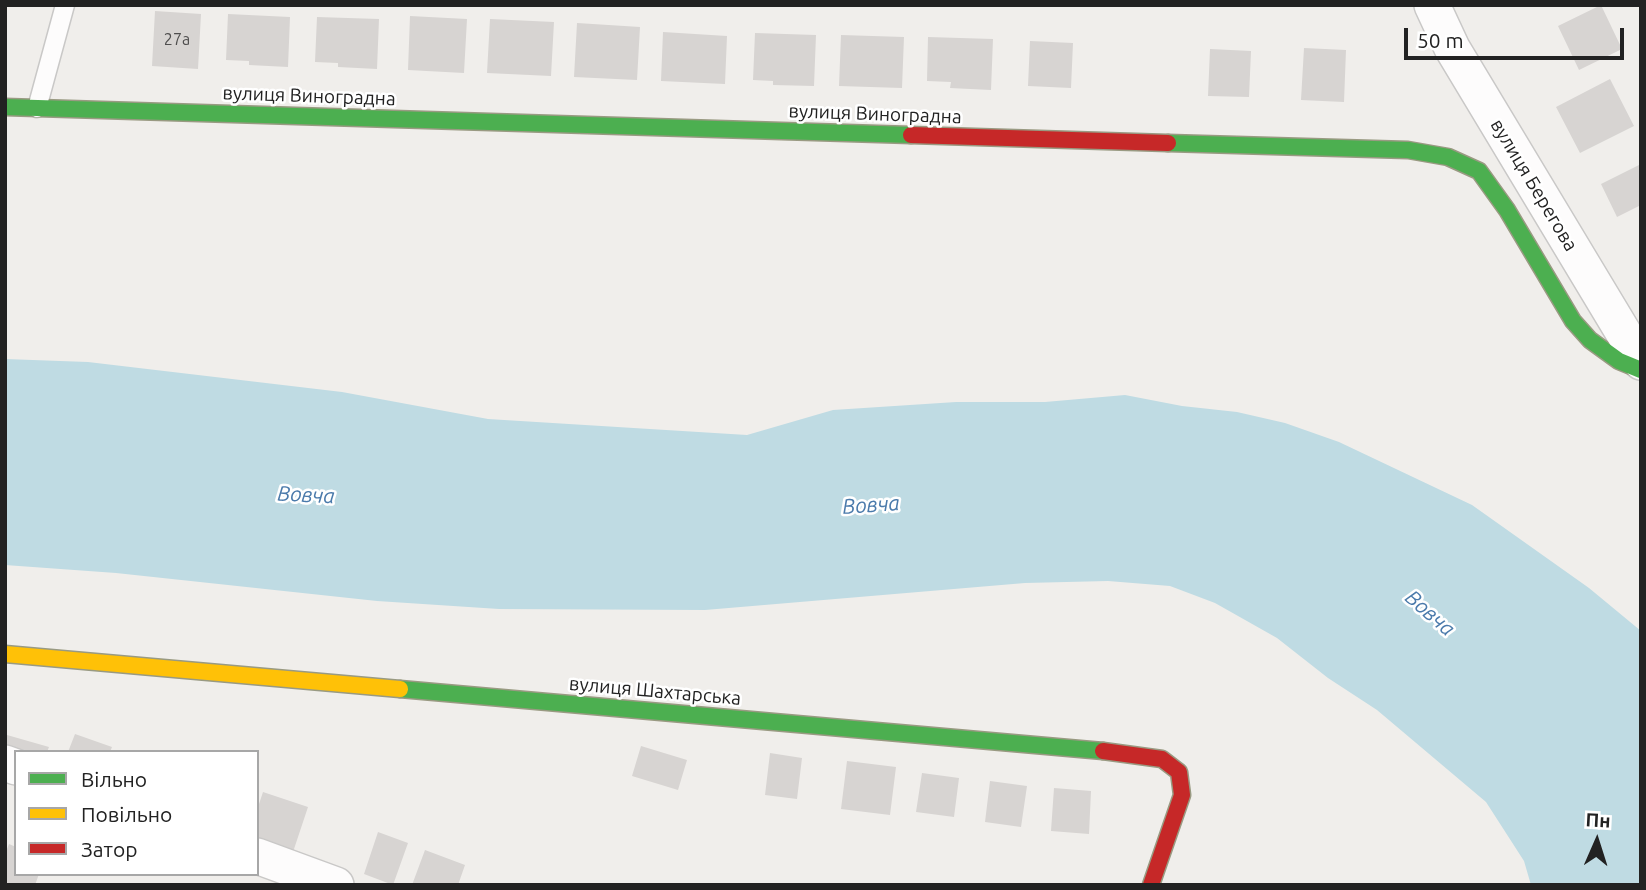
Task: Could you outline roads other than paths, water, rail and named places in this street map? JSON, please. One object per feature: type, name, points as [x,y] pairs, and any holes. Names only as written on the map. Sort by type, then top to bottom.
[{"type":"street","name":"вулиця Берегова","points":[[1432,5],[1452,48],[1641,362]]},
{"type":"street","name":"вулиця Виноградна","points":[[5,107],[1421,152],[1448,157],[1479,171],[1507,210],[1573,321],[1590,340],[1609,354],[1641,370]]},
{"type":"street","name":"вулиця Шахтарська","points":[[5,654],[1135,754],[1162,759],[1180,772],[1182,795],[1151,885]]},
{"type":"street","points":[[259,857],[336,885]]},
{"type":"lane","points":[[37,108],[65,5]]},
{"type":"water","name":"Вовча","points":[[5,359],[88,362],[342,392],[488,419],[747,435],[833,410],[956,402],[1045,402],[1125,395],[1182,406],[1237,412],[1285,423],[1339,442],[1472,505],[1589,588],[1641,631],[1641,885],[1531,885],[1524,861],[1486,802],[1377,710],[1328,678],[1277,638],[1215,603],[1170,586],[1108,581],[1025,583],[705,610],[499,609],[377,601],[116,573],[5,565]]}]
